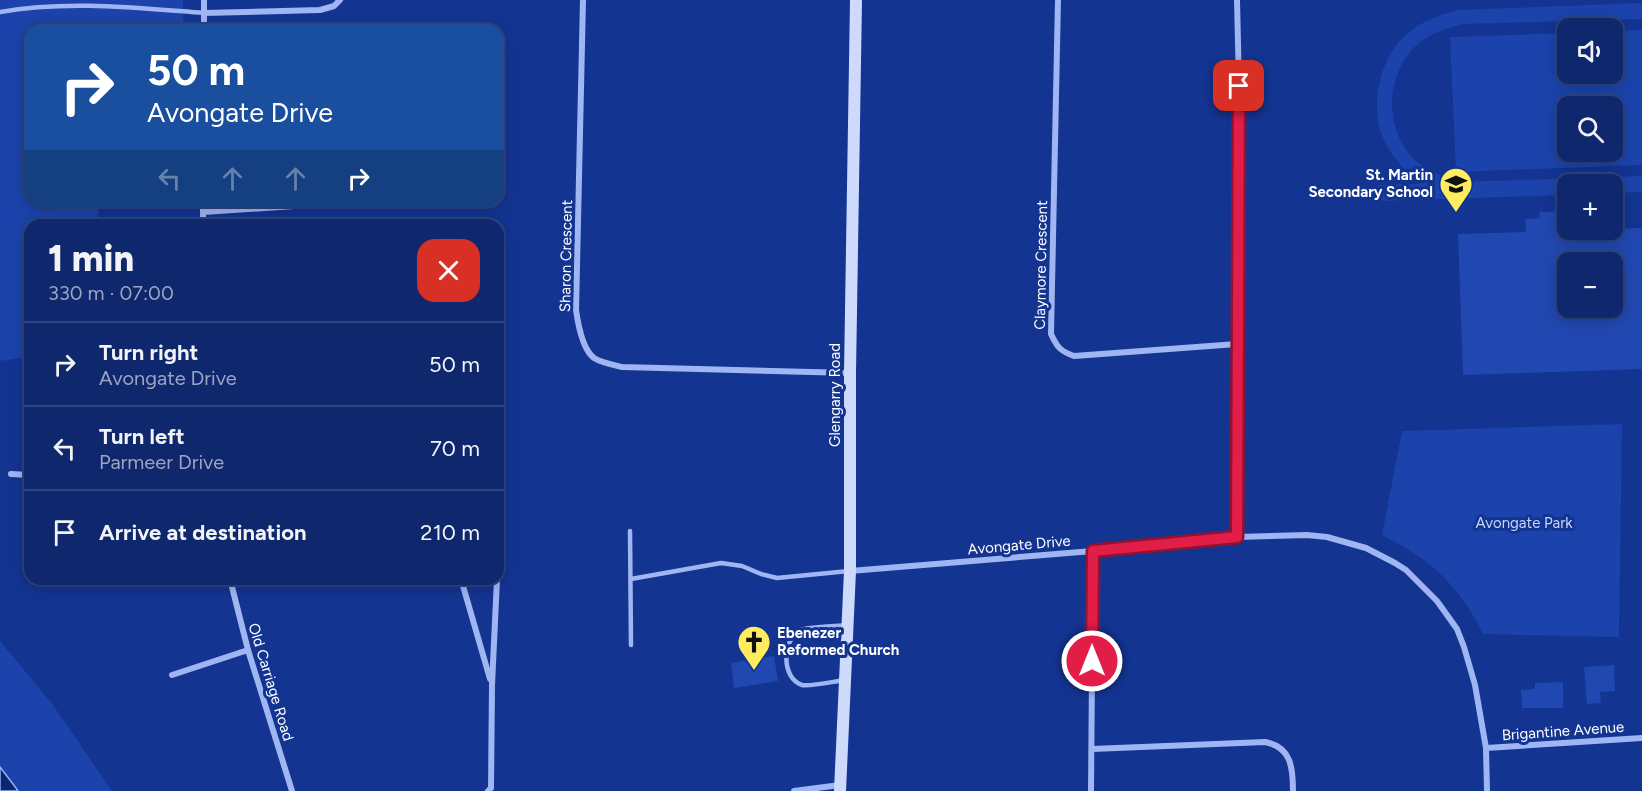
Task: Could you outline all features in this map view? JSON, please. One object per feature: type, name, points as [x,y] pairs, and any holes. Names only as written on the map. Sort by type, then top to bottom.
[{"type":"street","points":[[204,0],[204,24]]},
{"type":"street","points":[[204,13],[320,10],[334,6],[340,0]]},
{"type":"street","name":"Sharon Crescent","points":[[583,0],[576,310],[578,328],[585,345],[594,358],[622,367],[850,373]]},
{"type":"street","name":"Glengarry Road","points":[[840,788],[850,571],[850,373],[856,0]]},
{"type":"street","name":"Claymore Crescent","points":[[1058,0],[1051,334],[1056,346],[1074,357],[1237,344]]},
{"type":"street","points":[[1237,0],[1239,86],[1237,537]]},
{"type":"street","points":[[203,207],[203,219]]},
{"type":"street","points":[[203,212],[278,207]]},
{"type":"street","points":[[11,474],[24,475]]},
{"type":"street","name":"Avongate Drive","points":[[850,571],[1237,537],[1307,535],[1327,537],[1366,548],[1406,570],[1437,601],[1457,629],[1475,685],[1486,748],[1487,791]]},
{"type":"street","points":[[1091,791],[1093,551]]},
{"type":"street","name":"Old Carriage Road","points":[[232,585],[248,650],[292,791]]},
{"type":"street","points":[[463,585],[492,685]]},
{"type":"street","points":[[488,791],[490,788],[497,585]]},
{"type":"street","points":[[172,675],[248,650]]},
{"type":"street","name":"Brigantine Avenue","points":[[1486,748],[1642,738]]},
{"type":"street","points":[[1092,749],[1265,741],[1284,750],[1291,764],[1293,791]]},
{"type":"street","points":[[794,791],[840,788]]},
{"type":"lane","points":[[0,12],[47,5],[92,4],[204,13]]},
{"type":"lane","points":[[630,531],[632,645]]},
{"type":"lane","points":[[631,579],[721,563],[742,566],[777,578],[850,571]]},
{"type":"lane","points":[[845,680],[803,685],[792,678],[785,660],[790,640],[801,630],[847,625]]},
{"type":"green space","points":[[0,0],[183,0],[183,24],[24,24],[24,207],[99,207],[98,219],[24,219],[24,358],[0,361]]},
{"type":"green space","points":[[1642,3],[1642,19],[1557,18],[1557,21],[1464,24],[1428,36],[1407,56],[1399,70],[1392,102],[1393,118],[1397,133],[1405,148],[1420,164],[1442,176],[1461,182],[1557,179],[1557,195],[1378,201],[1378,185],[1420,184],[1388,149],[1380,129],[1377,99],[1383,69],[1398,43],[1408,33],[1431,19],[1457,10]]},
{"type":"green space","points":[[1642,30],[1642,165],[1456,172],[1450,37],[1557,33],[1557,84],[1623,84],[1623,31]]},
{"type":"green space","points":[[1642,176],[1642,192],[1623,193],[1623,177]]},
{"type":"green space","name":"Avongate Park","points":[[1622,424],[1619,637],[1483,634],[1464,601],[1441,575],[1415,554],[1382,535],[1402,431]]},
{"type":"green space","points":[[0,641],[53,705],[112,791],[0,791]]},
{"type":"shaded area","points":[[0,767],[16,788],[18,791],[0,791]]},
{"type":"building","points":[[1557,211],[1557,240],[1623,240],[1623,229],[1642,228],[1642,369],[1463,375],[1458,234],[1526,232],[1525,219],[1540,218],[1539,212]]},
{"type":"building","name":"Ebenezer Reformed Church","points":[[774,656],[778,681],[734,688],[731,663]]},
{"type":"building","points":[[1614,665],[1615,691],[1600,692],[1601,703],[1587,704],[1584,667]]},
{"type":"building","points":[[1563,682],[1563,708],[1522,708],[1521,690],[1535,689],[1535,683]]},
{"type":"place","name":"St. Martin Secondary School","points":[[1456,213]]},
{"type":"place","name":"Ebenezer Reformed Church","points":[[754,671]]},
{"type":"route","points":[[1092,661],[1093,551],[1237,537],[1239,86]]}]
